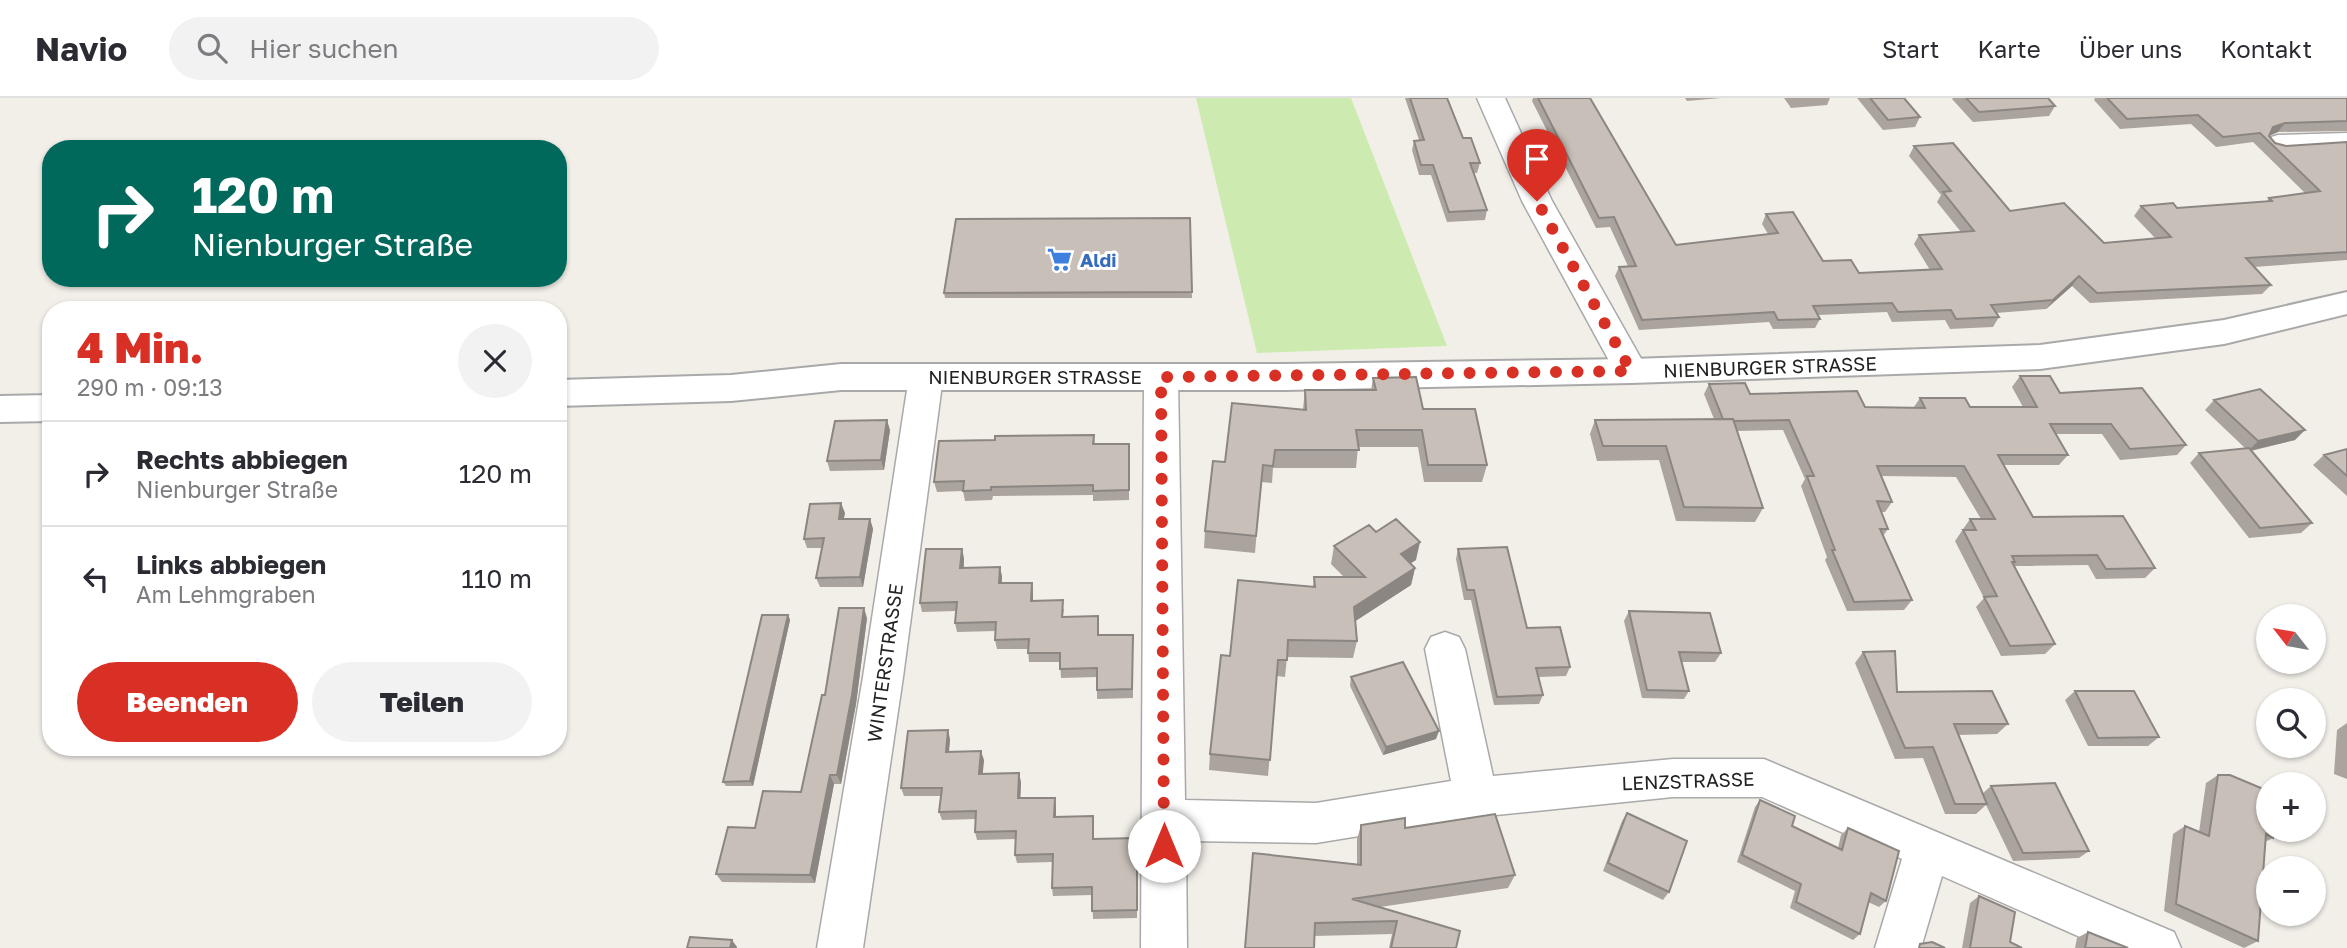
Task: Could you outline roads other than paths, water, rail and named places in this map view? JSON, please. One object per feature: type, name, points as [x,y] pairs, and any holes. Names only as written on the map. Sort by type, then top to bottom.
[{"type":"street","points":[[1491,98],[1537,201],[1631,371]]},
{"type":"street","points":[[2278,144],[2347,141]]},
{"type":"street","name":"NIENBURGER STRASSE","points":[[567,393],[731,388],[841,377],[1161,377],[1631,371],[2040,357],[2224,332],[2347,303]]},
{"type":"street","name":"WINTERSTRASSE","points":[[840,948],[883,677],[926,377]]},
{"type":"street","points":[[1161,377],[1164,948]]},
{"type":"street","points":[[0,409],[42,408]]},
{"type":"street","points":[[1445,649],[1476,797]]},
{"type":"street","name":"LENZSTRASSE","points":[[1164,820],[1316,823],[1476,797],[1673,778],[1764,778],[2158,948]]},
{"type":"street","points":[[1898,948],[1928,847]]},
{"type":"place","name":"Aldi","points":[[1060,260]]}]
